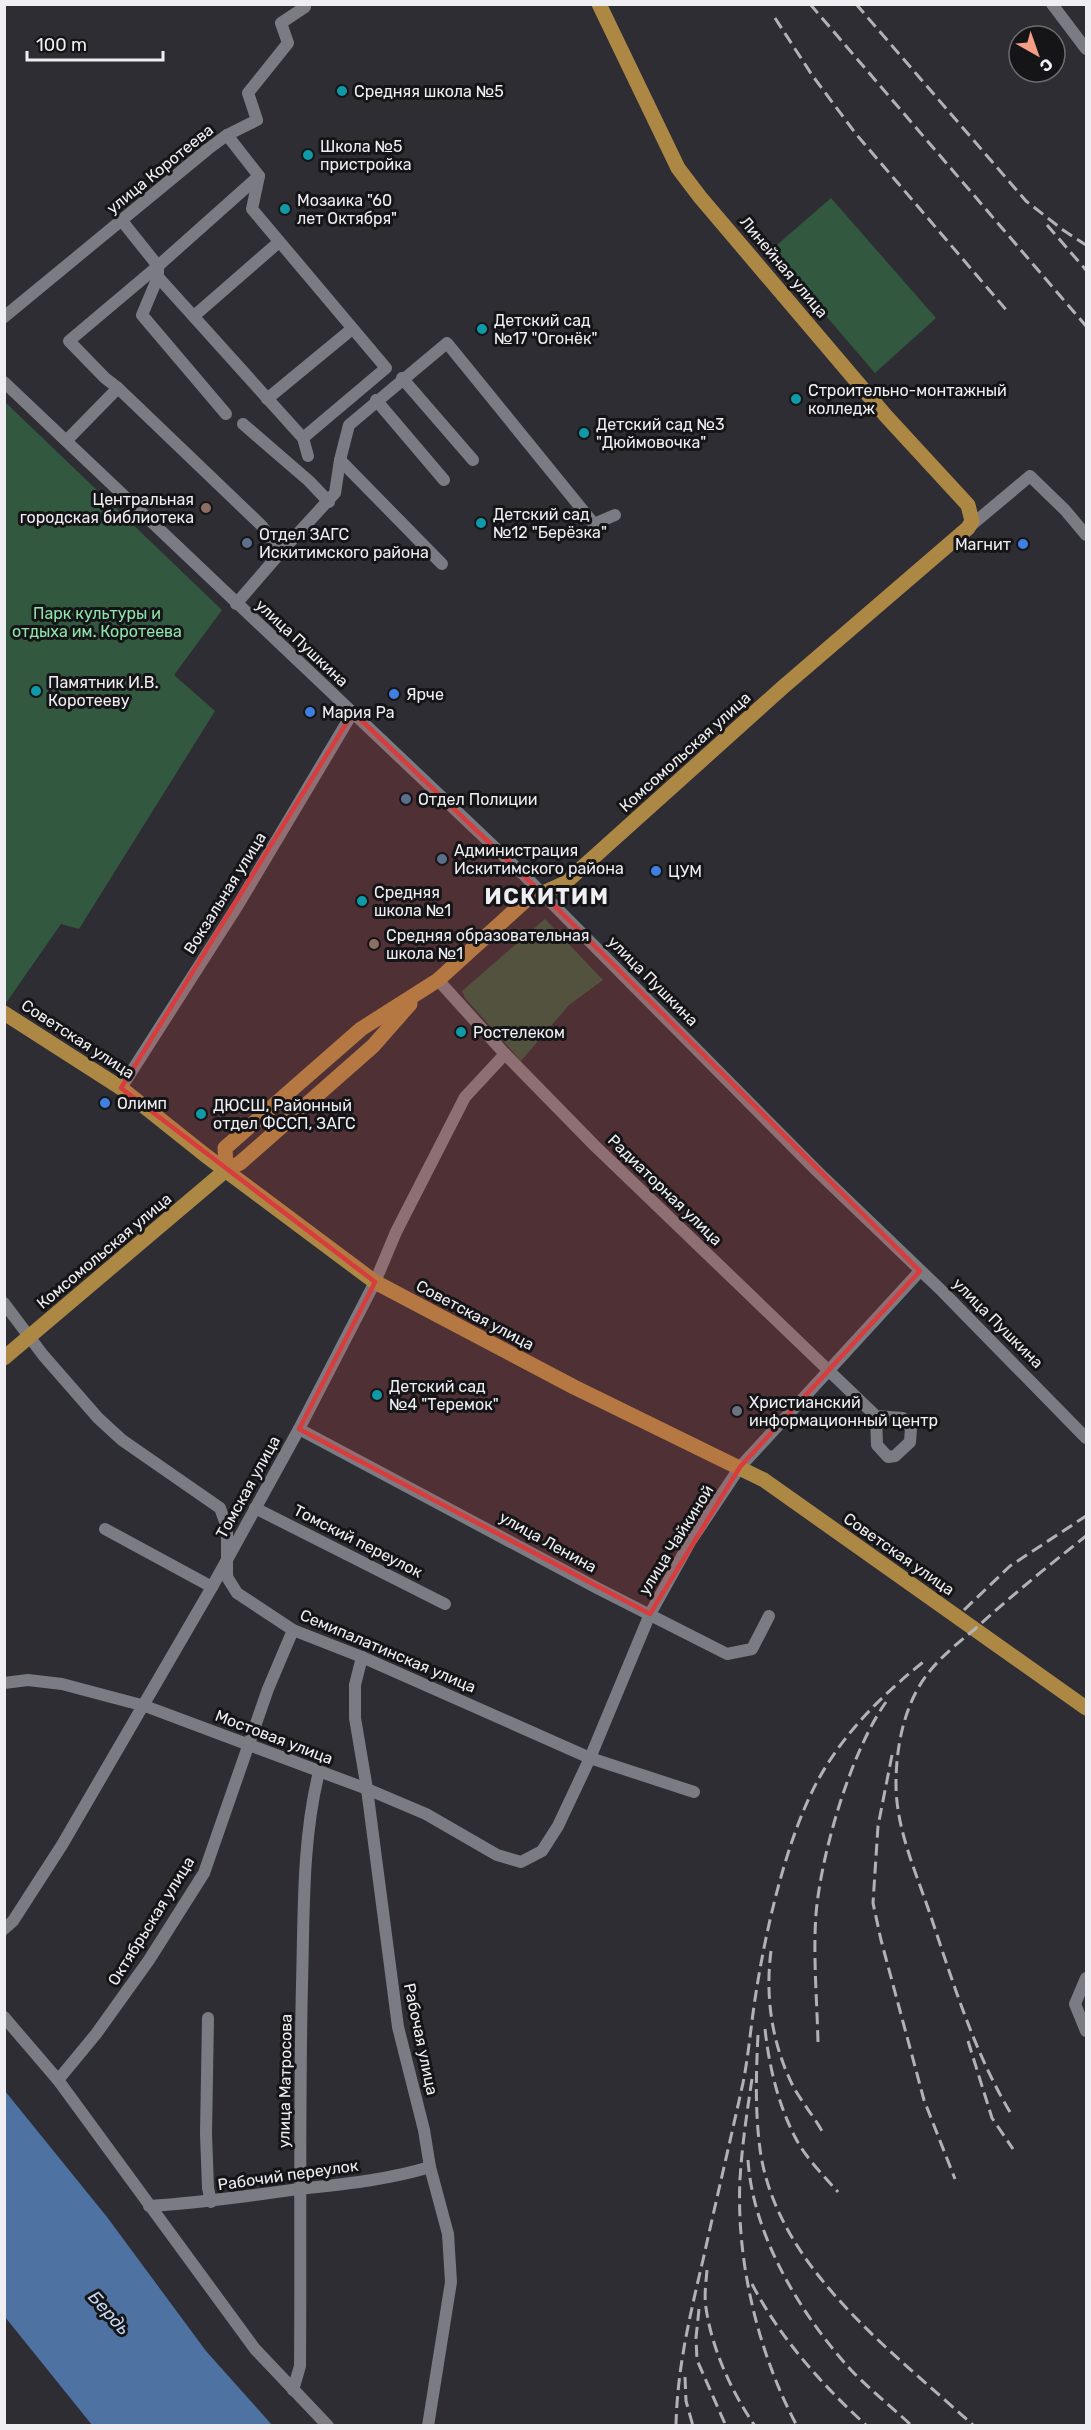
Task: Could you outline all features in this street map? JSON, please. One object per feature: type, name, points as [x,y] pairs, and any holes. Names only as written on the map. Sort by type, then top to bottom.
[{"type":"main road","name":"Линейная улица","points":[[599,4],[678,168],[886,416],[968,505],[972,521],[968,528]]},
{"type":"main road","name":"Комсомольская улица","points":[[226,1170],[225,1148],[361,1029],[438,980],[525,901],[565,883],[782,688],[968,528]]},
{"type":"main road","name":"Комсомольская улица","points":[[4,1358],[226,1170],[240,1163],[373,1046],[420,992]]},
{"type":"main road","name":"Советская улица","points":[[4,1013],[121,1088],[375,1282],[574,1388],[764,1480],[1086,1708]]},
{"type":"street","points":[[1052,4],[1086,49]]},
{"type":"street","name":"улица Коротеева","points":[[4,317],[190,162],[227,135],[257,120],[248,93],[288,43],[281,23],[305,7]]},
{"type":"street","points":[[227,135],[259,176],[252,209],[386,368],[303,438]]},
{"type":"street","points":[[259,176],[158,272],[69,341],[262,526],[280,553]]},
{"type":"street","points":[[122,221],[158,272],[194,316],[303,438],[308,456]]},
{"type":"street","points":[[194,316],[279,242]]},
{"type":"street","points":[[158,272],[142,315],[226,414]]},
{"type":"street","points":[[267,399],[352,328]]},
{"type":"street","points":[[236,604],[335,493],[339,460],[350,425],[402,378],[447,343],[594,524],[615,515]]},
{"type":"street","points":[[402,378],[473,460]]},
{"type":"street","name":"улица Пушкина","points":[[4,382],[68,440],[236,604],[353,712],[542,893],[817,1171],[1027,1376],[1086,1438]]},
{"type":"street","points":[[68,440],[118,388]]},
{"type":"street","points":[[376,400],[444,480]]},
{"type":"street","points":[[243,424],[309,481],[329,502]]},
{"type":"street","points":[[339,460],[442,564]]},
{"type":"street","points":[[968,528],[1030,476],[1065,510],[1086,535]]},
{"type":"street","name":"Вокзальная улица","points":[[121,1088],[238,905],[353,712]]},
{"type":"street","name":"Радиаторная улица","points":[[438,980],[505,1054],[595,1146],[876,1416]]},
{"type":"street","name":"Томская улица","points":[[4,1929],[13,1921],[62,1845],[145,1706],[212,1587],[299,1429],[375,1282],[396,1232],[465,1098],[505,1054]]},
{"type":"street","name":"улица Чайкиной","points":[[520,1862],[542,1851],[558,1826],[590,1758],[650,1614],[690,1542],[740,1467],[920,1271]]},
{"type":"street","name":"Семипалатинская улица","points":[[4,1303],[80,1399],[122,1440],[220,1508],[227,1527],[227,1577],[237,1593],[293,1630],[362,1657],[590,1758],[694,1792]]},
{"type":"street","name":"улица Ленина","points":[[299,1429],[597,1588],[727,1654],[752,1649],[769,1616]]},
{"type":"street","name":"Томский переулок","points":[[255,1508],[445,1604]]},
{"type":"street","points":[[105,1529],[212,1587]]},
{"type":"street","name":"Октябрьская улица","points":[[58,2080],[96,2034],[149,1960],[204,1873],[268,1689],[293,1630]]},
{"type":"street","name":"Рабочая улица","points":[[362,1657],[355,1685],[355,1718],[367,1789],[398,2027],[448,2234],[451,2282],[428,2426]]},
{"type":"street","name":"Мостовая улица","points":[[4,1683],[28,1680],[62,1684],[145,1706],[367,1789],[426,1814],[497,1855],[520,1862]]},
{"type":"street","name":"улица Матросова","points":[[293,2390],[300,2366],[302,2189],[299,2140],[304,1899],[311,1803],[319,1772]]},
{"type":"street","points":[[1086,1978],[1075,2004],[1086,2031]]},
{"type":"street","points":[[4,2017],[58,2080],[255,2349],[328,2426]]},
{"type":"street","points":[[208,2018],[206,2134],[208,2188],[211,2202]]},
{"type":"street","name":"Рабочий переулок","points":[[149,2206],[211,2202],[397,2177],[430,2167]]},
{"type":"highlighted area","points":[[353,712],[542,893],[920,1271],[740,1467],[650,1614],[299,1429],[375,1282],[121,1088]]},
{"type":"green space","points":[[831,198],[936,318],[875,373],[770,251]]},
{"type":"green space","name":"Парк культуры и отдыха им. Коротеева","points":[[5,402],[222,610],[174,675],[215,711],[79,929],[61,924],[6,1003]]},
{"type":"green space","points":[[545,919],[603,980],[569,1005],[521,1061],[465,998],[462,991]]},
{"type":"water","name":"Бердь","points":[[5,2091],[107,2217],[206,2351],[272,2425],[92,2425],[5,2317]]},
{"type":"railway","points":[[810,4],[1086,326]]},
{"type":"railway","points":[[856,4],[1026,201],[1086,245]]},
{"type":"railway","points":[[775,18],[812,75],[856,134],[1008,312]]},
{"type":"railway","points":[[1047,225],[1086,270]]},
{"type":"railway","points":[[964,1610],[1010,1566],[1086,1516]]},
{"type":"railway","points":[[1010,2112],[985,2064],[964,2014],[907,1849],[897,1800],[898,1756],[903,1727],[912,1700],[931,1669],[1002,1605],[1086,1536]]},
{"type":"railway","points":[[676,2426],[679,2384],[689,2322],[743,2083],[766,1940],[787,1855],[818,1780],[840,1745],[881,1699],[927,1659]]},
{"type":"railway","points":[[818,2042],[815,1930],[824,1862],[850,1775],[861,1747],[886,1702]]},
{"type":"railway","points":[[892,1755],[878,1826],[873,1903],[924,2100],[955,2179]]},
{"type":"railway","points":[[771,1951],[770,2002],[779,2052],[795,2090],[822,2131]]},
{"type":"railway","points":[[765,2029],[775,2084],[789,2124],[804,2152],[838,2192]]},
{"type":"railway","points":[[758,2035],[756,2092],[760,2149],[770,2192],[789,2232],[813,2269],[842,2304],[874,2337],[974,2426]]},
{"type":"railway","points":[[968,2041],[992,2118],[1013,2149]]},
{"type":"railway","points":[[752,2079],[740,2179],[742,2242],[746,2274],[752,2306],[771,2368],[797,2426]]},
{"type":"railway","points":[[748,2160],[759,2217],[783,2273],[798,2299],[832,2348],[851,2370],[912,2426]]},
{"type":"railway","points":[[707,2270],[705,2303],[713,2339],[738,2399],[755,2426]]},
{"type":"railway","points":[[752,2284],[775,2323],[803,2360],[867,2426]]},
{"type":"railway","points":[[699,2309],[696,2338],[697,2360],[726,2426]]},
{"type":"railway","points":[[685,2377],[686,2401],[693,2426]]},
{"type":"place","name":"Средняя школа №5","points":[[342,91]]},
{"type":"place","name":"Школа №5 пристройка","points":[[308,155]]},
{"type":"place","name":"Мозаика \"60 лет Октября\"","points":[[285,209]]},
{"type":"place","name":"Детский сад №17 \"Огонёк\"","points":[[482,329]]},
{"type":"place","name":"Строительно-монтажный колледж","points":[[796,399]]},
{"type":"place","name":"Детский сад №3 \"Дюймовочка\"","points":[[584,433]]},
{"type":"place","name":"Центральная городская библиотека","points":[[206,508]]},
{"type":"place","name":"Детский сад №12 \"Берёзка\"","points":[[481,523]]},
{"type":"place","name":"Отдел ЗАГС Искитимского района","points":[[247,543]]},
{"type":"place","name":"Магнит","points":[[1023,544]]},
{"type":"place","name":"Памятник И.В. Коротееву","points":[[36,691]]},
{"type":"place","name":"Ярче","points":[[394,694]]},
{"type":"place","name":"Мария Ра","points":[[310,712]]},
{"type":"place","name":"Отдел Полиции","points":[[406,799]]},
{"type":"place","name":"Администрация Искитимского района","points":[[442,859]]},
{"type":"place","name":"ЦУМ","points":[[656,871]]},
{"type":"place","name":"Средняя школа №1","points":[[362,901]]},
{"type":"place","name":"Средняя образовательная школа №1","points":[[374,944]]},
{"type":"place","name":"Ростелеком","points":[[461,1032]]},
{"type":"place","name":"Олимп","points":[[105,1103]]},
{"type":"place","name":"ДЮСШ, Районный отдел ФССП, ЗАГС","points":[[201,1114]]},
{"type":"place","name":"Детский сад №4 \"Теремок\"","points":[[377,1395]]},
{"type":"place","name":"Христианский информационный центр","points":[[737,1411]]},
{"type":"district","name":"ИСКИТИМ","points":[[547,896]]}]
